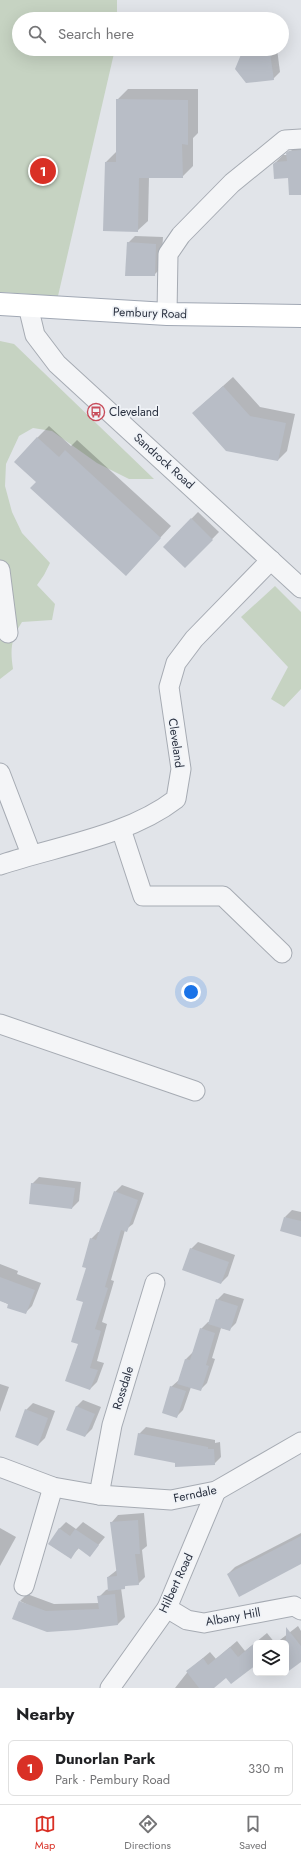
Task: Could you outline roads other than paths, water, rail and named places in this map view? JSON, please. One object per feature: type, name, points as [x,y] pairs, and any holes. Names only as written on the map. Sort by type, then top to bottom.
[{"type":"main road","name":"Pembury Road","points":[[0,304],[167,314],[301,316]]},
{"type":"street","points":[[167,314],[168,254],[181,235],[232,183],[267,154],[285,140],[301,139]]},
{"type":"street","name":"Sandrock Road","points":[[28,306],[35,335],[57,364],[301,588]]},
{"type":"street","name":"Cleveland","points":[[0,865],[31,854],[121,829],[161,810],[176,799],[181,769],[169,687],[176,663],[194,639],[271,560]]},
{"type":"street","points":[[0,570],[8,634]]},
{"type":"street","points":[[0,773],[31,854]]},
{"type":"street","points":[[121,829],[143,896],[223,896],[282,953]]},
{"type":"street","points":[[0,1024],[195,1091]]},
{"type":"street","name":"Rossdale","points":[[99,1495],[112,1425],[155,1283]]},
{"type":"street","name":"Ferndale","points":[[0,1467],[53,1487],[99,1495],[171,1500],[216,1491],[301,1442]]},
{"type":"street","points":[[24,1586],[53,1487]]},
{"type":"street","name":"Hilbert Road","points":[[110,1688],[167,1608],[216,1491]]},
{"type":"street","name":"Albany Hill","points":[[167,1608],[187,1620],[204,1624],[294,1606],[301,1610]]},
{"type":"place","name":"Dunorlan Park","points":[[43,171]]},
{"type":"place","name":"Cleveland","points":[[96,412]]}]
